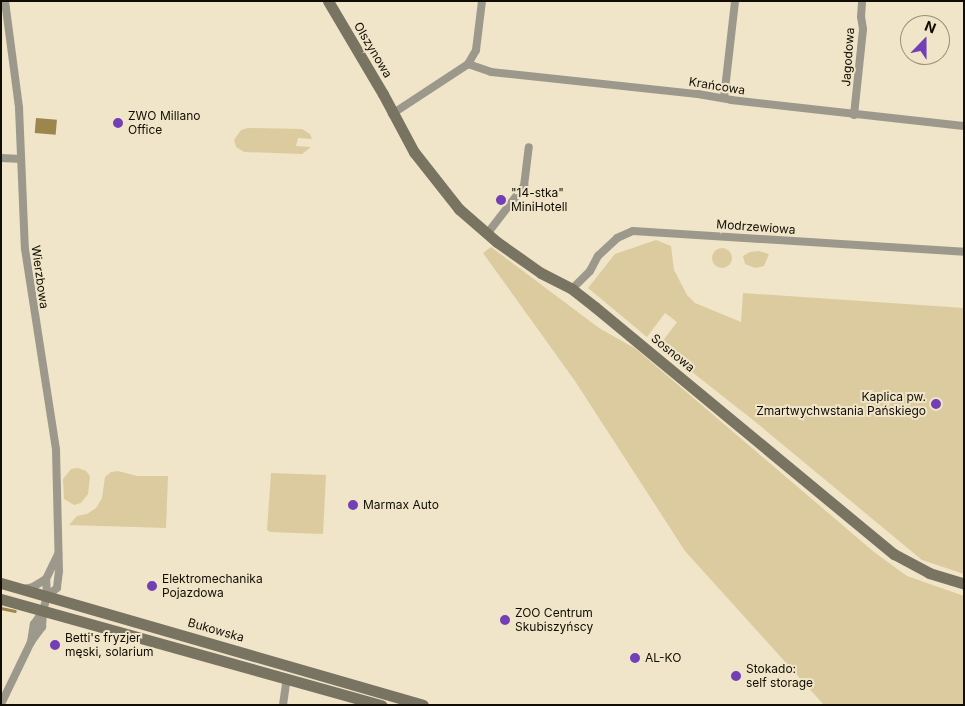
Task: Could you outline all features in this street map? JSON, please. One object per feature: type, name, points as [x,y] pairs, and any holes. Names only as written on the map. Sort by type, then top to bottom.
[{"type":"street","name":"Wierzbowa","points":[[5,1],[19,108],[24,249],[56,450],[59,519],[57,588],[47,596]]},
{"type":"street","name":"Olszynowa","points":[[328,1],[392,114]]},
{"type":"street","points":[[392,114],[468,64],[476,50],[482,1]]},
{"type":"street","points":[[724,98],[735,1]]},
{"type":"street","name":"Jagodowa","points":[[854,115],[863,29],[861,18],[862,1]]},
{"type":"street","name":"Krańcowa","points":[[468,64],[491,72],[724,98],[854,115],[964,126]]},
{"type":"street","name":"Sosnowa","points":[[392,114],[427,171],[453,203],[488,234],[541,273],[572,289],[894,554],[929,573],[964,584]]},
{"type":"street","points":[[488,234],[524,186],[529,147]]},
{"type":"street","points":[[1,158],[21,158]]},
{"type":"street","name":"Modrzewiowa","points":[[572,289],[590,271],[598,256],[618,238],[633,231],[964,252]]},
{"type":"street","name":"Wierzbowa","points":[[1,704],[31,642],[42,627],[43,611],[47,596],[46,579],[58,554]]},
{"type":"street","points":[[23,589],[33,587],[46,579]]},
{"type":"street","name":"Bukowska","points":[[1,583],[423,705]]},
{"type":"street","points":[[1,599],[381,705]]},
{"type":"street","points":[[283,705],[287,678]]},
{"type":"shaded area","points":[[36,118],[57,120],[56,135],[35,133]]},
{"type":"shaded area","points":[[248,128],[302,129],[310,134],[312,139],[298,138],[296,146],[311,147],[302,154],[244,152],[236,147],[234,140],[241,130]]},
{"type":"shaded area","points":[[656,240],[671,246],[674,270],[687,295],[695,303],[741,322],[743,293],[964,308],[964,574],[922,560],[753,420],[659,346],[677,322],[665,313],[647,337],[588,288],[615,254]]},
{"type":"shaded area","points":[[491,247],[599,328],[636,349],[874,552],[907,576],[964,596],[964,705],[824,705],[685,551],[575,381],[483,253]]},
{"type":"shaded area","points":[[722,248],[729,251],[732,258],[729,265],[722,268],[715,265],[712,258],[715,251]]},
{"type":"shaded area","points":[[759,251],[769,254],[764,266],[755,268],[745,264],[743,256],[750,252]]},
{"type":"shaded area","points":[[78,468],[86,471],[90,476],[88,494],[81,503],[74,505],[64,499],[63,479],[71,469]]},
{"type":"shaded area","points":[[118,471],[137,476],[168,476],[166,528],[69,525],[77,516],[87,514],[96,508],[102,498],[105,477],[111,472]]},
{"type":"shaded area","points":[[271,473],[326,475],[323,534],[270,532],[267,530]]},
{"type":"waterway","points":[[1,608],[15,611]]},
{"type":"place","name":"ZWO Millano Office","points":[[118,123]]},
{"type":"place","name":"\"14-stka\" MiniHotell","points":[[501,200]]},
{"type":"place","name":"Kaplica pw. Zmartwychwstania Pańskiego","points":[[936,404]]},
{"type":"place","name":"Marmax Auto","points":[[353,505]]},
{"type":"place","name":"Elektromechanika Pojazdowa","points":[[152,586]]},
{"type":"place","name":"ZOO Centrum Skubiszyńscy","points":[[505,620]]},
{"type":"place","name":"Betti's fryzjer męski, solarium","points":[[55,645]]},
{"type":"place","name":"AL-KO","points":[[635,658]]},
{"type":"place","name":"Stokado: self storage","points":[[736,676]]}]
